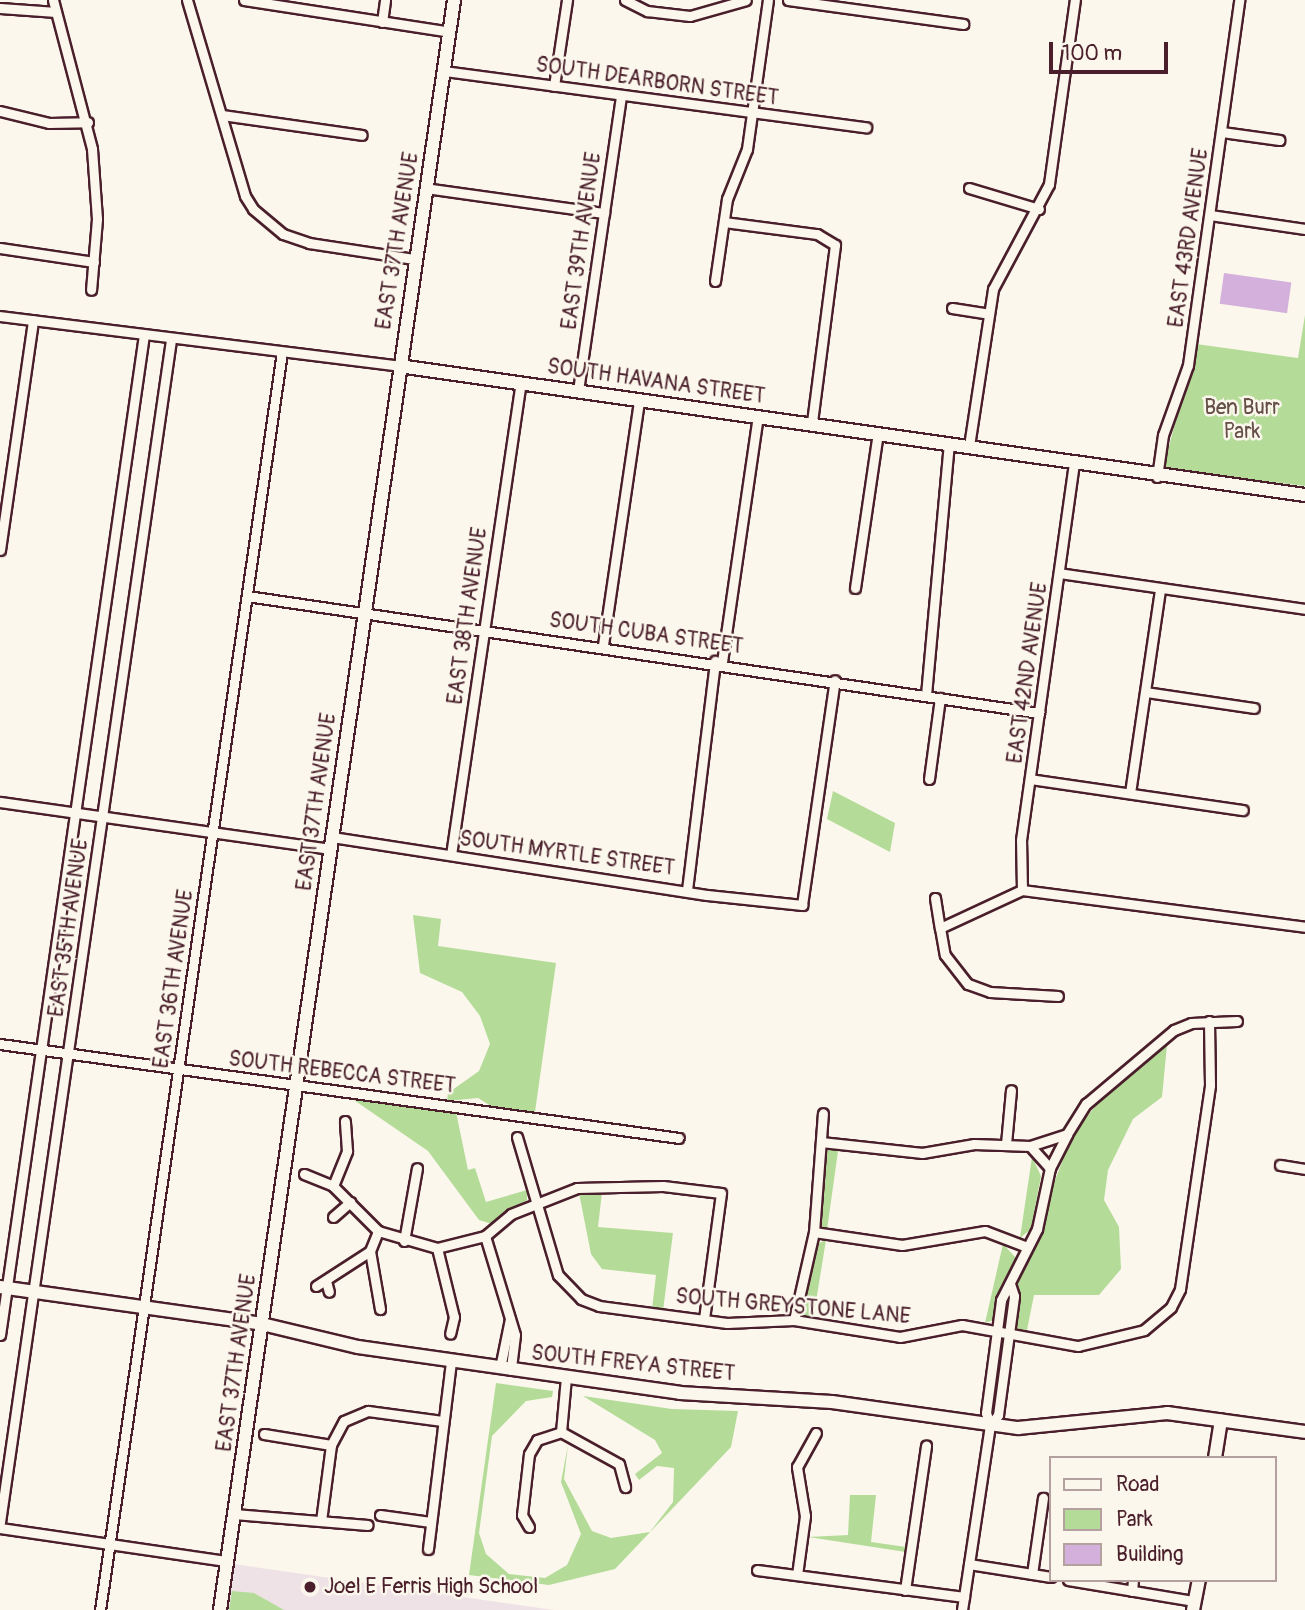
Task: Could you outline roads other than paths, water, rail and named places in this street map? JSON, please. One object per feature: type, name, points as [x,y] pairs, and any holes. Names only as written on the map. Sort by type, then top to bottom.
[{"type":"street","points":[[53,0],[88,122],[97,208],[91,290]]},
{"type":"street","points":[[187,0],[245,196],[283,234],[414,258]]},
{"type":"street","points":[[244,0],[450,32]]},
{"type":"street","points":[[382,22],[386,0]]},
{"type":"street","name":"EAST 37TH AVENUE","points":[[220,1610],[414,258],[454,0]]},
{"type":"street","points":[[554,86],[566,0]]},
{"type":"street","points":[[625,0],[647,11],[690,16],[746,0]]},
{"type":"street","points":[[715,281],[724,222],[752,112],[768,0]]},
{"type":"street","points":[[788,0],[835,3],[963,24]]},
{"type":"street","points":[[969,446],[989,314],[1000,271],[1039,209],[1049,184],[1075,0]]},
{"type":"street","name":"EAST 43RD AVENUE","points":[[1157,477],[1163,435],[1188,365],[1239,0]]},
{"type":"street","points":[[0,8],[56,12]]},
{"type":"street","name":"SOUTH DEARBORN STREET","points":[[444,71],[866,127]]},
{"type":"street","name":"EAST 39TH AVENUE","points":[[578,391],[621,96]]},
{"type":"street","points":[[0,111],[49,123],[88,122]]},
{"type":"street","points":[[222,115],[362,135]]},
{"type":"street","points":[[1222,132],[1279,139]]},
{"type":"street","points":[[425,188],[604,214]]},
{"type":"street","points":[[969,188],[1039,209]]},
{"type":"street","points":[[1209,215],[1305,229]]},
{"type":"street","points":[[724,222],[830,238],[838,253],[812,423]]},
{"type":"street","points":[[0,248],[94,262]]},
{"type":"street","points":[[952,308],[989,314]]},
{"type":"street","name":"SOUTH HAVANA STREET","points":[[0,316],[521,382],[949,443],[1157,477],[1305,495]]},
{"type":"street","points":[[0,550],[33,320]]},
{"type":"street","name":"EAST 35TH AVENUE","points":[[0,1335],[3,1287],[42,1049],[144,335]]},
{"type":"street","name":"EAST 35TH AVENUE","points":[[0,1522],[171,339]]},
{"type":"street","name":"EAST 36TH AVENUE","points":[[100,1610],[282,352]]},
{"type":"street","name":"EAST 38TH AVENUE","points":[[451,855],[521,382]]},
{"type":"street","points":[[603,645],[639,400]]},
{"type":"street","points":[[687,890],[719,662],[758,416]]},
{"type":"street","points":[[855,588],[878,433]]},
{"type":"street","points":[[926,695],[949,443]]},
{"type":"street","name":"EAST 42ND AVENUE","points":[[1022,890],[1021,840],[1074,462]]},
{"type":"street","points":[[1059,573],[1305,608]]},
{"type":"street","points":[[1130,793],[1160,589]]},
{"type":"street","name":"SOUTH CUBA STREET","points":[[247,596],[719,662],[1039,713]]},
{"type":"street","name":"SOUTH MYRTLE STREET","points":[[0,802],[213,832],[451,855],[798,905],[804,898],[835,680]]},
{"type":"street","points":[[1146,692],[1254,708]]},
{"type":"street","points":[[929,779],[940,698]]},
{"type":"street","points":[[1030,779],[1243,810]]},
{"type":"street","points":[[940,928],[1022,890],[1052,891],[1305,927]]},
{"type":"street","points":[[935,898],[945,955],[968,984],[990,992],[1058,996]]},
{"type":"street","points":[[962,1610],[990,1425],[986,1413],[998,1329],[1010,1284],[1037,1229],[1050,1168],[1086,1104],[1174,1030],[1209,1021],[1237,1021]]},
{"type":"street","name":"SOUTH GREYSTONE LANE","points":[[517,1137],[558,1275],[581,1299],[599,1306],[704,1319],[794,1320],[900,1337],[962,1325],[998,1329],[1079,1346],[1144,1330],[1171,1307],[1185,1271],[1210,1085],[1209,1021]]},
{"type":"street","name":"SOUTH REBECCA STREET","points":[[0,1044],[678,1138]]},
{"type":"street","points":[[1006,1144],[1011,1090]]},
{"type":"street","points":[[794,1320],[814,1232],[824,1113]]},
{"type":"street","points":[[333,1186],[342,1172],[349,1137],[345,1121]]},
{"type":"street","points":[[821,1142],[903,1153],[1006,1144],[1030,1146],[1067,1134]]},
{"type":"street","points":[[1030,1146],[1050,1168]]},
{"type":"street","points":[[1280,1166],[1305,1169]]},
{"type":"street","points":[[404,1241],[417,1168]]},
{"type":"street","points":[[304,1174],[333,1186],[378,1231],[404,1241],[437,1248],[485,1236],[537,1200],[600,1186],[721,1193],[704,1319]]},
{"type":"street","points":[[333,1217],[350,1202]]},
{"type":"street","points":[[378,1231],[370,1251],[380,1309]]},
{"type":"street","points":[[814,1232],[902,1245],[985,1231],[1027,1247]]},
{"type":"street","points":[[485,1236],[510,1318],[505,1369]]},
{"type":"street","points":[[437,1248],[454,1333]]},
{"type":"street","points":[[316,1286],[370,1251]]},
{"type":"street","points":[[326,1281],[330,1292]]},
{"type":"street","points":[[990,1425],[998,1415],[1009,1331],[1010,1284]]},
{"type":"street","name":"SOUTH FREYA STREET","points":[[3,1287],[262,1324],[358,1347],[680,1393],[832,1402],[990,1425],[1051,1429],[1134,1413],[1221,1420],[1305,1432]]},
{"type":"street","points":[[428,1549],[451,1361]]},
{"type":"street","points":[[561,1427],[568,1377]]},
{"type":"street","points":[[321,1521],[331,1445],[344,1420],[360,1412],[442,1421]]},
{"type":"street","points":[[1215,1456],[1221,1420]]},
{"type":"street","points":[[561,1427],[619,1464],[625,1487]]},
{"type":"street","points":[[529,1527],[522,1515],[529,1454],[537,1440],[561,1427]]},
{"type":"street","points":[[797,1575],[805,1516],[797,1467],[816,1433]]},
{"type":"street","points":[[264,1434],[331,1445]]},
{"type":"street","points":[[905,1590],[926,1446]]},
{"type":"street","points":[[1032,1574],[1043,1498]]},
{"type":"street","points":[[380,1515],[431,1522]]},
{"type":"street","points":[[234,1517],[368,1525]]},
{"type":"street","points":[[0,1528],[228,1561]]},
{"type":"street","points":[[970,1564],[1050,1577]]},
{"type":"street","points":[[757,1570],[964,1597]]},
{"type":"street","points":[[1080,1582],[1194,1606],[1199,1582]]},
{"type":"street","points":[[1132,1591],[1133,1582]]},
{"type":"place","name":"Joel E Ferris High School","points":[[310,1587]]},
{"type":"park label","name":"Ben Burr Park","points":[[1242,420]]}]
